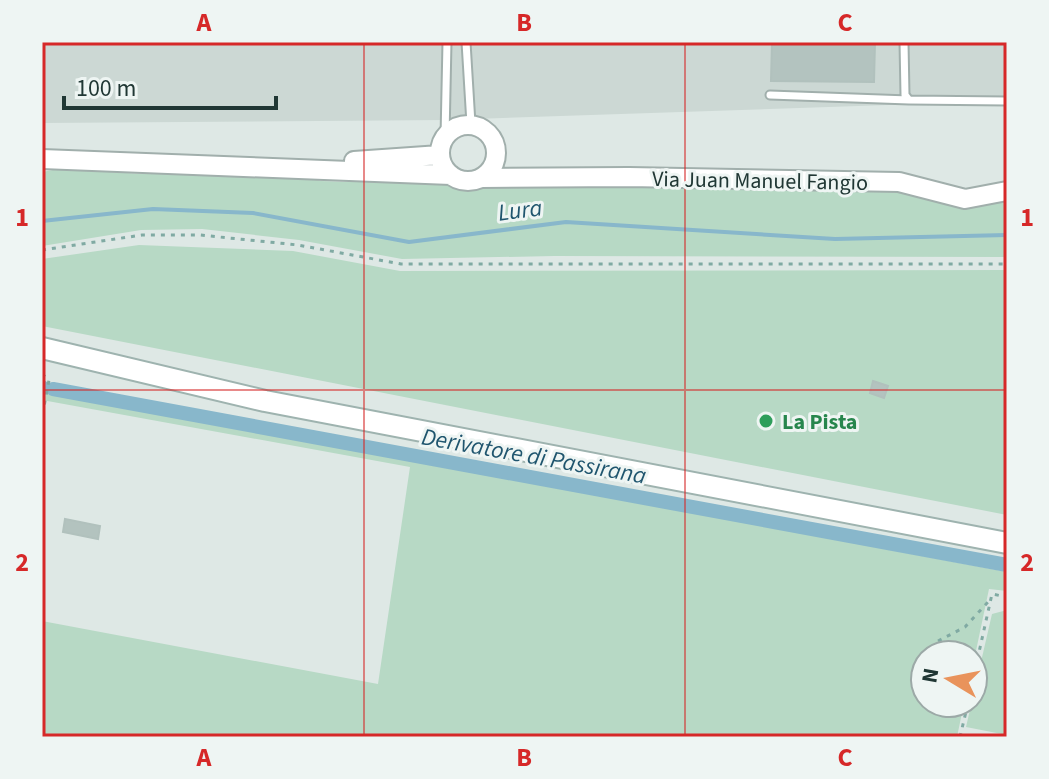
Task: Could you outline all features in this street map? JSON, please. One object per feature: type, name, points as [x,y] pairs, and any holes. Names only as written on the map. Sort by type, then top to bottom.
[{"type":"main road","points":[[42,348],[265,401],[1007,543]]},
{"type":"street","name":"Via Juan Manuel Fangio","points":[[268,168],[442,146],[456,127],[471,124]]},
{"type":"street","points":[[471,124],[479,126],[492,137],[497,153],[495,161],[481,178]]},
{"type":"street","points":[[442,146],[445,169],[451,175]]},
{"type":"street","name":"Via Juan Manuel Fangio","points":[[42,159],[451,175],[465,181],[510,177],[899,182],[965,199],[1007,191]]},
{"type":"street","points":[[495,161],[510,177]]},
{"type":"lane","points":[[442,146],[447,42]]},
{"type":"lane","points":[[466,42],[471,124]]},
{"type":"lane","points":[[904,42],[905,95],[909,100]]},
{"type":"lane","points":[[770,95],[1007,101]]},
{"type":"path","points":[[42,250],[142,235],[200,235],[298,245],[401,264],[1007,264]]},
{"type":"path","points":[[42,374],[49,384],[42,417]]},
{"type":"path","points":[[992,594],[1007,597]]},
{"type":"path","points":[[942,639],[965,627],[987,605],[992,594]]},
{"type":"path","points":[[982,639],[992,594]]},
{"type":"shaded area","points":[[42,42],[1007,42],[1007,101],[445,120],[42,123]]},
{"type":"green space","points":[[58,169],[143,174],[289,172],[321,181],[347,182],[358,179],[898,188],[1007,197],[1007,257],[554,256],[402,259],[299,240],[202,229],[141,230],[42,246],[42,172]]},
{"type":"green space","name":"La Pista","points":[[139,245],[293,251],[400,271],[1007,270],[1007,515],[42,326],[42,259]]},
{"type":"green space","points":[[42,390],[1007,572],[1007,591],[989,589],[978,639],[909,639],[909,719],[961,719],[957,737],[42,737],[42,621],[378,684],[410,467],[42,400]]},
{"type":"green space","points":[[1007,610],[1007,735],[966,727],[968,719],[989,719],[989,639],[986,639],[992,614]]},
{"type":"building","points":[[772,42],[875,42],[874,82],[771,81]]},
{"type":"building","points":[[873,381],[888,386],[884,398],[870,393]]},
{"type":"building","points":[[65,519],[100,526],[98,539],[63,532]]},
{"type":"waterway","name":"Lura","points":[[42,221],[153,209],[253,213],[409,242],[566,222],[835,239],[1007,235]]},
{"type":"waterway","name":"Derivatore di Passirana","points":[[53,389],[1007,565]]},
{"type":"place","name":"La Pista","points":[[766,421]]}]
